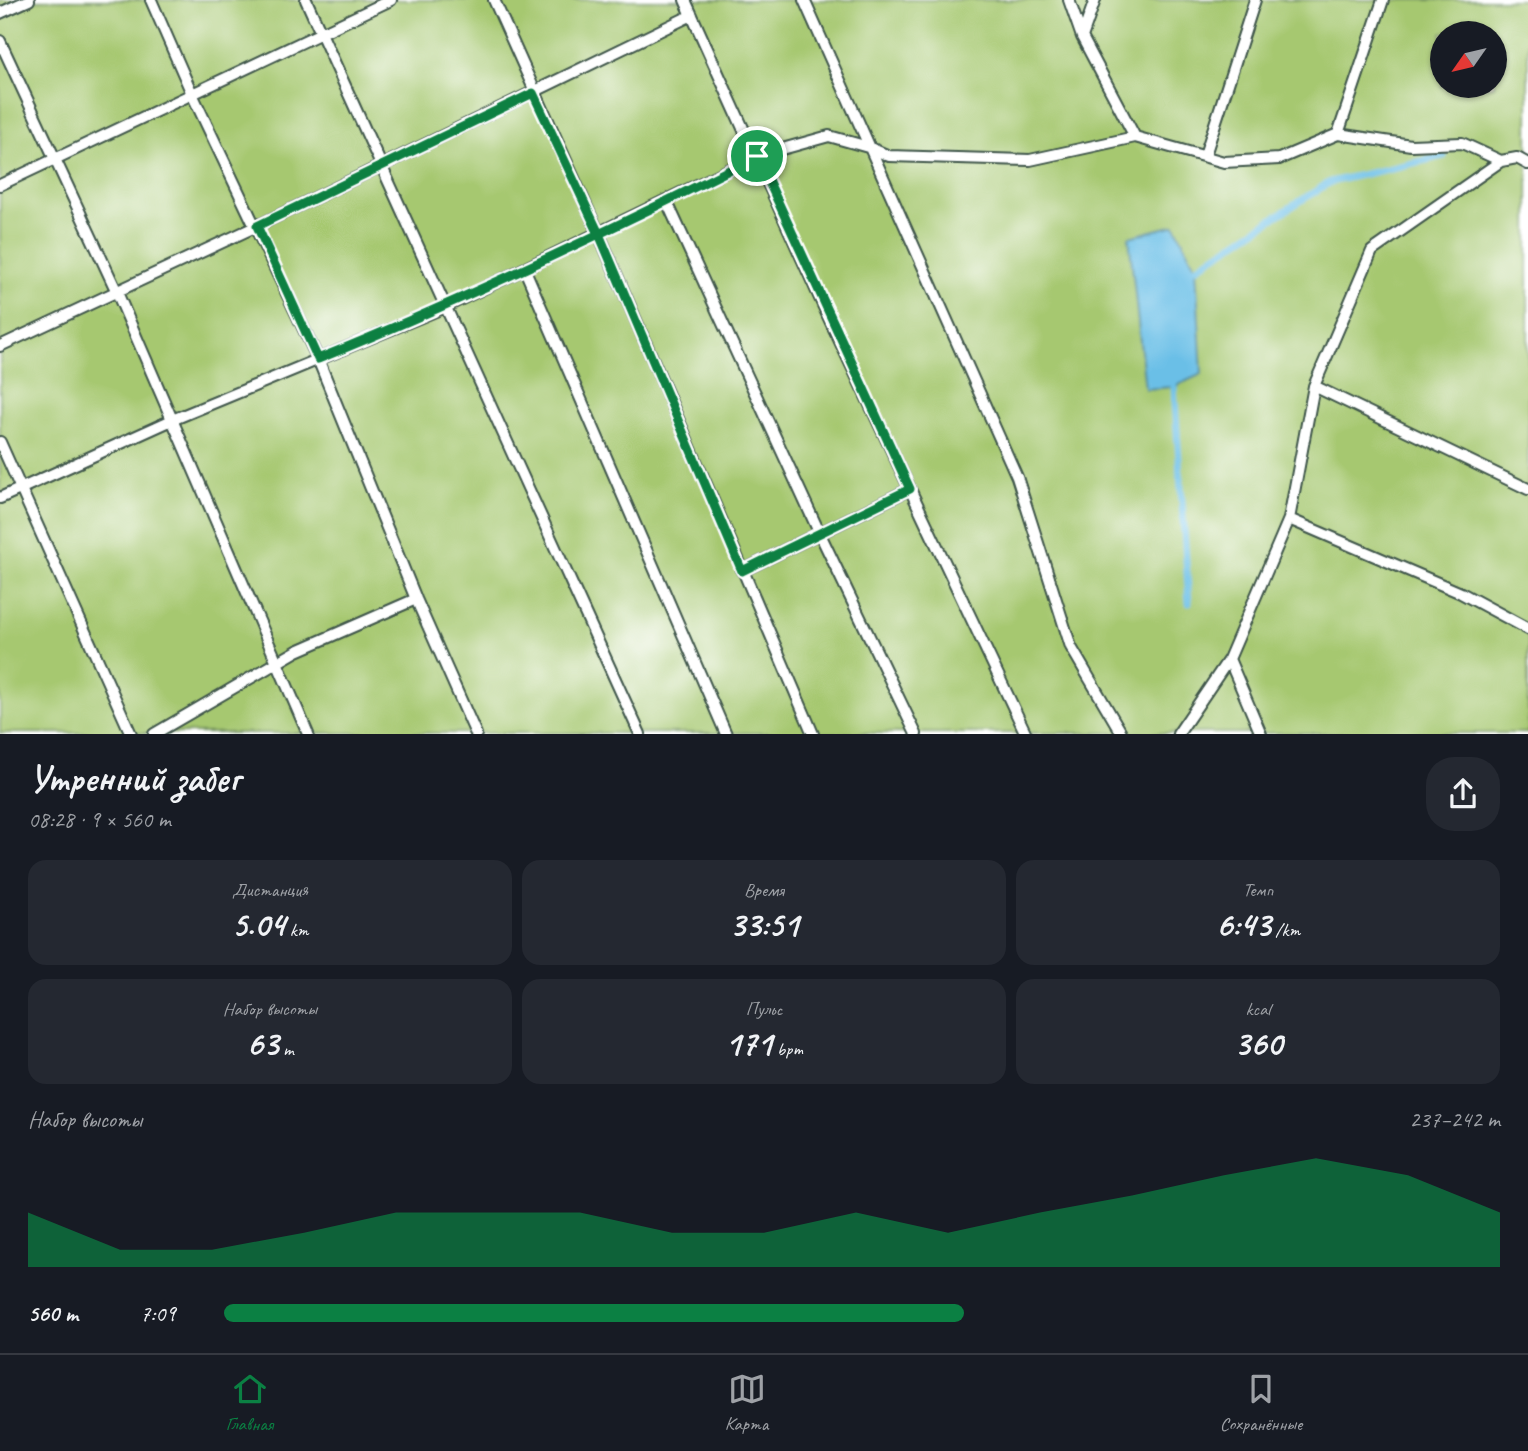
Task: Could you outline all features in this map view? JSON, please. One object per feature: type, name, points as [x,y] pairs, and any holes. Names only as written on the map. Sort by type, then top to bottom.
[{"type":"lane","points":[[0,13],[29,0]]},
{"type":"lane","points":[[151,0],[193,96],[318,359],[416,599],[477,733]]},
{"type":"lane","points":[[306,0],[383,163],[445,307],[640,733]]},
{"type":"lane","points":[[0,185],[391,0]]},
{"type":"lane","points":[[494,0],[533,93],[599,234],[813,733]]},
{"type":"lane","points":[[685,0],[910,489],[1026,733]]},
{"type":"lane","points":[[804,0],[1017,477],[1071,647],[1122,733]]},
{"type":"lane","points":[[1069,0],[1082,37],[1135,137]]},
{"type":"lane","points":[[1082,37],[1095,0]]},
{"type":"lane","points":[[1205,155],[1255,0]]},
{"type":"lane","points":[[1338,134],[1383,0]]},
{"type":"lane","points":[[0,346],[257,226],[692,15]]},
{"type":"lane","points":[[0,41],[116,290],[308,733]]},
{"type":"lane","points":[[0,498],[172,420],[445,307],[667,202],[757,156],[829,136],[868,146],[890,156],[1030,160],[1135,137],[1224,162],[1279,159],[1338,134],[1411,145],[1462,143],[1501,161]]},
{"type":"lane","points":[[1178,733],[1229,659],[1289,519],[1314,386],[1372,251],[1501,161],[1517,158],[1528,164]]},
{"type":"lane","points":[[667,202],[819,532],[916,733]]},
{"type":"lane","points":[[526,270],[726,733]]},
{"type":"lane","points":[[1314,386],[1528,489]]},
{"type":"lane","points":[[0,442],[131,733]]},
{"type":"lane","points":[[742,571],[910,489]]},
{"type":"lane","points":[[1289,519],[1461,593],[1528,629]]},
{"type":"lane","points":[[154,733],[297,651],[416,599]]},
{"type":"lane","points":[[1229,659],[1261,733]]},
{"type":"green space","points":[[0,0],[1528,0],[1528,733],[0,733]]},
{"type":"water","points":[[1175,225],[1196,268],[1202,374],[1174,387],[1145,389],[1129,237]]},
{"type":"waterway","points":[[1196,268],[1330,182],[1444,156]]},
{"type":"waterway","points":[[1174,387],[1189,603]]},
{"type":"route","points":[[757,156],[667,202],[599,234],[526,270],[445,307],[318,359],[257,226],[533,93],[599,234],[742,571],[910,489],[828,316],[757,156]]}]
